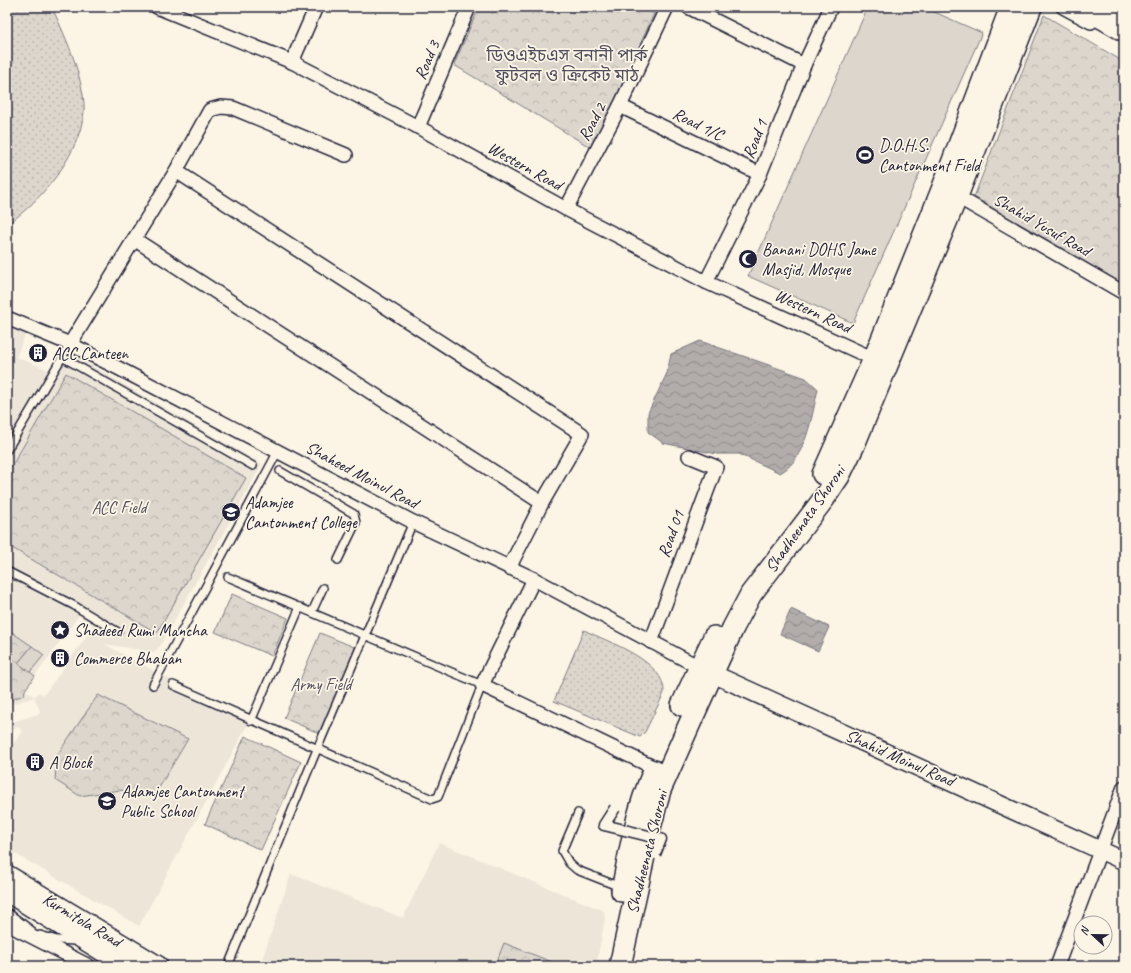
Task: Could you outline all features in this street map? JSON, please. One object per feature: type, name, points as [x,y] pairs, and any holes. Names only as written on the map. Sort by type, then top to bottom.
[{"type":"highway","points":[[1084,7],[1124,30]]},
{"type":"highway","points":[[1120,7],[1124,10]]},
{"type":"main road","name":"Shadheenata Shoroni","points":[[607,966],[635,822],[646,789],[655,768],[706,671],[733,628],[751,594],[823,500],[839,476],[854,445],[950,193],[1011,7]]},
{"type":"main road","name":"Shadheenata Shoroni","points":[[620,966],[651,824],[660,790],[706,671],[722,621],[740,589],[812,494],[827,468],[1031,7]]},
{"type":"main road","name":"Kurmitola Road","points":[[7,875],[158,966]]},
{"type":"main road","name":"Kurmitola Road","points":[[7,892],[126,966]]},
{"type":"street","points":[[292,62],[316,7]]},
{"type":"street","name":"Road 3","points":[[418,127],[469,7]]},
{"type":"street","name":"Road 2","points":[[566,209],[620,106],[667,7]]},
{"type":"street","points":[[688,7],[804,65]]},
{"type":"street","name":"Road 1","points":[[706,282],[760,174],[804,65],[831,7]]},
{"type":"street","points":[[1063,7],[1124,41]]},
{"type":"street","name":"Western Road","points":[[163,8],[292,62],[418,127],[566,209],[706,282],[874,359]]},
{"type":"street","name":"Road 1/C","points":[[620,106],[760,174]]},
{"type":"street","points":[[70,344],[176,171],[210,110],[221,107],[233,108],[346,155]]},
{"type":"street","points":[[176,171],[582,434],[542,503],[509,568]]},
{"type":"street","name":"Shahid Yusuf Road","points":[[950,193],[1124,293]]},
{"type":"street","points":[[134,239],[542,503]]},
{"type":"street","name":"Shaheed Moinul Road","points":[[7,318],[70,344],[413,522],[534,579],[706,671]]},
{"type":"street","name":"Road 01","points":[[651,642],[716,467],[689,456]]},
{"type":"street","points":[[534,579],[482,685],[655,768]]},
{"type":"street","name":"Shahid Moinul Road","points":[[706,671],[1124,861]]},
{"type":"street","points":[[1057,966],[1124,787]]},
{"type":"street","points":[[615,808],[604,825],[661,838],[655,854]]},
{"type":"street","points":[[7,924],[89,966]]},
{"type":"lane","points":[[7,450],[70,344]]},
{"type":"lane","points":[[62,357],[253,466]]},
{"type":"lane","points":[[153,686],[278,451]]},
{"type":"lane","points":[[280,471],[354,514],[356,523],[338,560]]},
{"type":"lane","points":[[228,966],[413,522]]},
{"type":"lane","points":[[7,571],[73,605],[118,632]]},
{"type":"lane","points":[[173,684],[251,721],[318,747],[435,800],[482,685],[300,606],[228,577]]},
{"type":"lane","points":[[312,612],[324,588]]},
{"type":"lane","points":[[251,721],[300,606]]},
{"type":"lane","points":[[578,813],[562,851],[569,863],[577,870],[622,888]]},
{"type":"lane","name":"Kurmitola Road","points":[[7,912],[23,925],[42,936],[57,940],[77,941],[96,948]]},
{"type":"shaded area","points":[[7,326],[61,348],[262,464],[160,646],[154,652],[104,644],[249,722],[139,926],[7,849],[7,751],[23,732],[17,726],[7,737],[7,724],[41,713],[34,697],[7,706],[7,701],[24,695],[25,690],[35,676],[18,663],[31,646],[7,629],[7,545],[157,632],[66,373],[7,474]],"holes":[[[25,335],[60,349],[51,371],[16,357]],[[79,615],[94,626],[44,695],[39,692],[35,697],[25,690]]]},
{"type":"shaded area","points":[[439,843],[604,911],[605,919],[596,966],[260,966],[291,874],[403,918]]},
{"type":"green space","points":[[7,7],[52,7],[76,64],[83,97],[84,112],[74,145],[57,176],[46,190],[7,225]]},
{"type":"green space","name":"ডিওএইচএস বনানী পার্ক ফুটবল ও ক্রিকেট মাঠ","points":[[479,7],[657,7],[593,149],[454,65]]},
{"type":"green space","name":"D.O.H.S. Cantonment Field","points":[[868,7],[923,7],[982,33],[853,323],[748,276]]},
{"type":"green space","points":[[1044,15],[1124,62],[1124,285],[974,197]]},
{"type":"green space","name":"ACC Field","points":[[66,373],[246,478],[157,633],[7,545],[7,474]]},
{"type":"green space","name":"Army Field","points":[[232,594],[288,618],[272,656],[215,632]]},
{"type":"green space","points":[[7,629],[32,646],[18,663],[35,676],[25,690],[24,695],[7,701]]},
{"type":"green space","points":[[584,630],[634,654],[646,662],[656,671],[662,682],[664,693],[645,732],[640,737],[554,701]]},
{"type":"green space","name":"Army Field","points":[[320,633],[359,649],[323,735],[284,718]]},
{"type":"green space","points":[[32,646],[44,655],[30,672],[18,663]]},
{"type":"green space","points":[[98,695],[188,739],[154,796],[120,790],[80,796],[55,780],[57,755]]},
{"type":"green space","points":[[245,736],[301,762],[261,850],[205,824]]},
{"type":"green space","points":[[504,943],[562,966],[495,966]]},
{"type":"water","points":[[700,341],[806,378],[818,389],[810,424],[802,448],[789,467],[780,473],[739,454],[717,454],[663,443],[648,432],[648,413],[667,373],[671,354]]},
{"type":"water","points":[[791,609],[829,627],[818,651],[780,634]]},
{"type":"tram line","points":[[1117,7],[1124,11]]},
{"type":"place","name":"D.O.H.S. Cantonment Field","points":[[865,155]]},
{"type":"place","name":"Banani DOHS Jame Masjid, Mosque","points":[[748,259]]},
{"type":"place","name":"ACC Canteen","points":[[38,353]]},
{"type":"place","name":"Adamjee Cantonment College","points":[[231,512]]},
{"type":"place","name":"Shadeed Rumi Mancha","points":[[60,630]]},
{"type":"place","name":"Commerce Bhaban","points":[[60,658]]},
{"type":"place","name":"A Block","points":[[35,762]]},
{"type":"place","name":"Adamjee Cantonment Public School","points":[[107,801]]}]
